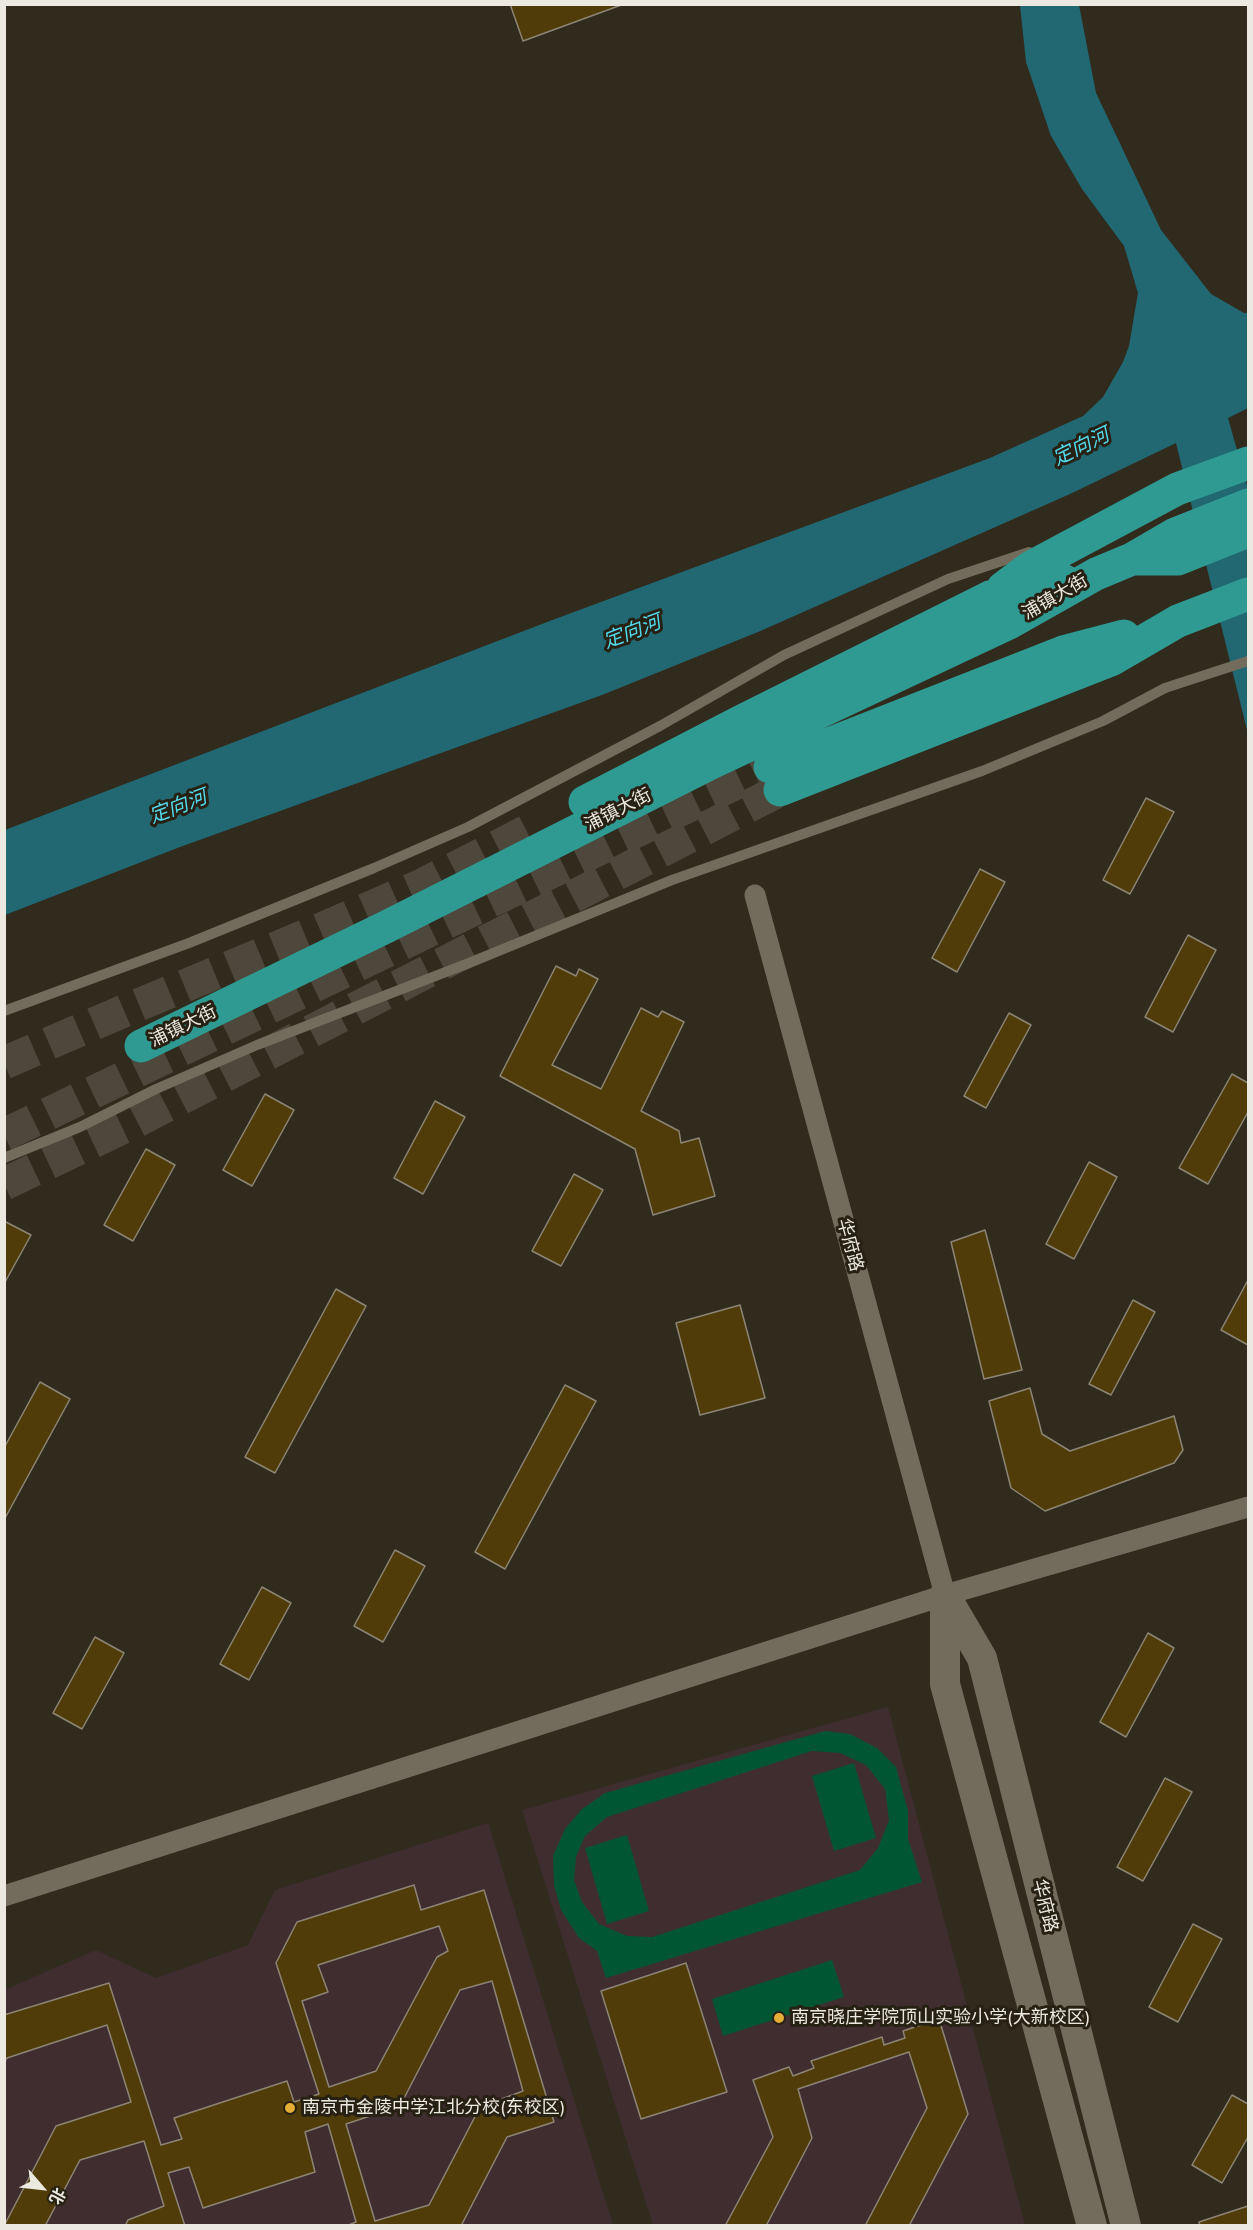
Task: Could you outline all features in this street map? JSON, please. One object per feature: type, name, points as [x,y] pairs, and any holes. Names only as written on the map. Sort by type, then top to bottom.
[{"type":"highway","points":[[990,597],[1031,567],[1177,489],[1248,462]]},
{"type":"highway","name":"浦镇大街","points":[[141,1046],[386,927],[713,762],[1011,622],[1096,574],[1132,559],[1176,546],[1248,505]]},
{"type":"highway","points":[[1176,546],[1248,531]]},
{"type":"highway","name":"浦镇大街","points":[[537,826],[990,597],[1096,574]]},
{"type":"highway","points":[[775,778],[1111,660],[1188,617],[1248,594]]},
{"type":"street","name":"华府路","points":[[754,895],[945,1595],[982,1658],[1126,2226]]},
{"type":"street","points":[[4,1896],[945,1595],[1248,1507]]},
{"type":"street","name":"华府路","points":[[945,1595],[945,1684],[1092,2226]]},
{"type":"lane","points":[[4,1011],[189,943],[468,827],[660,726],[784,655],[948,579],[1104,528]]},
{"type":"lane","points":[[4,1158],[10,1158],[156,1089],[257,1045],[469,963],[672,880],[982,771],[1103,721],[1165,688],[1248,661]]},
{"type":"shaded area","name":"南京晓庄学院顶山实验小学(大新校区)","points":[[888,1707],[1025,2225],[653,2225],[522,1810]]},
{"type":"shaded area","name":"南京市金陵中学江北分校(东校区)","points":[[488,1823],[613,2225],[5,2225],[4,1990],[96,1950],[156,1978],[248,1945],[275,1890]]},
{"type":"green space","points":[[825,1731],[850,1734],[877,1748],[896,1767],[908,1811],[908,1839],[922,1882],[606,1978],[597,1951],[579,1938],[561,1910],[554,1885],[553,1856],[565,1829],[582,1809],[605,1793]],"holes":[[[812,1751],[840,1753],[866,1765],[885,1789],[889,1820],[878,1848],[860,1870],[652,1937],[627,1936],[599,1924],[582,1902],[574,1880],[576,1857],[585,1836],[607,1817]]]},
{"type":"green space","points":[[854,1763],[876,1838],[834,1851],[812,1776]]},
{"type":"green space","points":[[627,1835],[649,1911],[607,1924],[585,1848]]},
{"type":"green space","points":[[832,1960],[844,1997],[723,2036],[712,1999]]},
{"type":"water","name":"定向河","points":[[1020,5],[1079,5],[1096,93],[1161,230],[1211,294],[1244,313],[1248,313],[1248,408],[1228,418],[1248,489],[1248,734],[1176,443],[1070,494],[758,632],[602,695],[180,847],[5,915],[5,830],[555,619],[990,458],[1083,416],[1103,397],[1123,362],[1129,346],[1138,293],[1124,246],[1082,189],[1051,136],[1026,62]]},
{"type":"building","points":[[510,4],[624,4],[523,41]]},
{"type":"building","points":[[1146,798],[1174,812],[1130,894],[1103,880]]},
{"type":"building","points":[[980,869],[1005,882],[957,972],[932,958]]},
{"type":"building","points":[[1188,935],[1216,950],[1173,1032],[1145,1017]]},
{"type":"building","points":[[556,966],[576,976],[579,969],[598,979],[552,1065],[601,1089],[641,1008],[658,1017],[662,1011],[684,1022],[641,1111],[679,1131],[681,1143],[699,1138],[715,1196],[653,1215],[635,1149],[500,1076]]},
{"type":"building","points":[[1009,1013],[1031,1025],[986,1108],[964,1096]]},
{"type":"building","points":[[1232,1074],[1248,1083],[1248,1112],[1208,1184],[1179,1168]]},
{"type":"building","points":[[265,1094],[294,1110],[252,1186],[223,1170]]},
{"type":"building","points":[[435,1101],[465,1117],[423,1194],[394,1178]]},
{"type":"building","points":[[146,1149],[175,1165],[133,1241],[104,1225]]},
{"type":"building","points":[[1089,1162],[1117,1177],[1074,1259],[1046,1244]]},
{"type":"building","points":[[574,1174],[603,1190],[561,1266],[532,1251]]},
{"type":"building","points":[[4,1221],[31,1235],[4,1284]]},
{"type":"building","points":[[985,1230],[1022,1370],[984,1379],[951,1242]]},
{"type":"building","points":[[1248,1280],[1248,1345],[1221,1330]]},
{"type":"building","points":[[336,1289],[366,1306],[275,1473],[245,1457]]},
{"type":"building","points":[[1133,1300],[1155,1312],[1111,1395],[1089,1384]]},
{"type":"building","points":[[740,1305],[765,1398],[700,1415],[676,1323]]},
{"type":"building","points":[[40,1382],[70,1399],[4,1520],[4,1448]]},
{"type":"building","points":[[565,1385],[596,1401],[505,1569],[475,1552]]},
{"type":"building","points":[[1030,1388],[1042,1434],[1070,1451],[1174,1416],[1183,1450],[1174,1463],[1045,1511],[1011,1488],[989,1401]]},
{"type":"building","points":[[395,1550],[425,1566],[383,1642],[354,1626]]},
{"type":"building","points":[[262,1587],[291,1603],[249,1680],[220,1664]]},
{"type":"building","points":[[1148,1633],[1174,1648],[1126,1737],[1100,1722]]},
{"type":"building","points":[[95,1637],[124,1653],[82,1729],[53,1713]]},
{"type":"building","points":[[1165,1778],[1192,1792],[1143,1881],[1117,1867]]},
{"type":"building","points":[[414,1885],[421,1910],[484,1890],[554,2122],[507,2137],[461,2226],[346,2226],[356,2222],[328,2124],[305,2132],[315,2172],[203,2208],[189,2167],[168,2173],[185,2226],[125,2226],[128,2220],[164,2206],[144,2141],[80,2160],[45,2226],[4,2226],[56,2126],[131,2102],[107,2025],[7,2058],[4,2062],[4,2015],[109,1983],[161,2145],[182,2139],[174,2118],[287,2081],[294,2102],[319,2094],[276,1963],[297,1922]],"holes":[[[439,1926],[448,1951],[437,1957],[376,2071],[329,2087],[302,2001],[328,1992],[318,1965]],[[492,1981],[523,2091],[480,2107],[429,2205],[375,2221],[346,2124],[400,2106],[460,1990]]]},
{"type":"building","points":[[1193,1924],[1222,1939],[1178,2022],[1149,2007]]},
{"type":"building","points":[[686,1963],[727,2092],[641,2119],[601,1991]]},
{"type":"building","points":[[939,2019],[968,2114],[909,2226],[865,2226],[927,2108],[909,2052],[798,2089],[812,2138],[766,2226],[725,2226],[773,2137],[753,2080],[789,2067],[793,2076],[814,2068],[811,2061],[882,2037],[884,2045],[905,2038],[903,2031]]},
{"type":"building","points":[[1232,2095],[1248,2104],[1248,2137],[1222,2183],[1192,2165]]},
{"type":"building","points":[[1248,2206],[1248,2226],[1200,2226],[1199,2222]]},
{"type":"tunnel","points":[[4,1135],[770,767]]},
{"type":"tunnel","points":[[4,1184],[135,1122],[780,790]]},
{"type":"tunnel","points":[[4,1063],[424,884],[537,826]]},
{"type":"place","name":"南京晓庄学院顶山实验小学(大新校区)","points":[[779,2018]]},
{"type":"place","name":"南京市金陵中学江北分校(东校区)","points":[[290,2108]]}]
